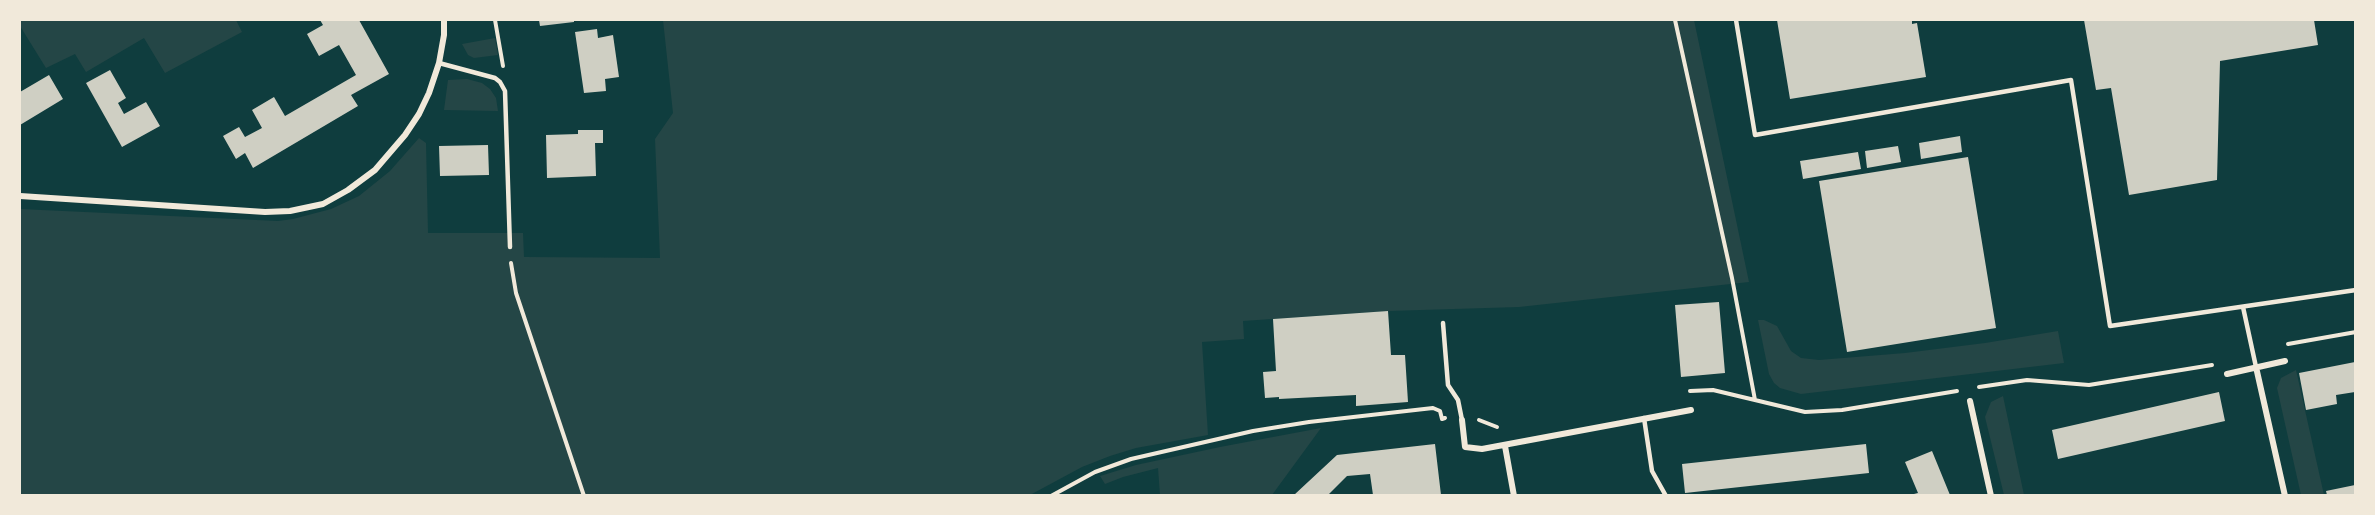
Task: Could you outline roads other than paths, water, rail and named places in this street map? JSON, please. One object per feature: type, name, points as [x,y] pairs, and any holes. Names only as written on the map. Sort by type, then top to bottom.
[{"type":"street","points":[[20,196],[265,212],[290,211],[322,204],[348,190],[375,170],[419,114],[439,63],[444,20]]},
{"type":"street","points":[[2227,374],[2285,361]]},
{"type":"street","points":[[2256,367],[2285,495]]},
{"type":"street","points":[[1970,401],[1991,495]]},
{"type":"street","points":[[1462,418],[1467,448],[1482,449],[1691,410]]},
{"type":"street","points":[[1505,446],[1514,495]]},
{"type":"lane","points":[[1736,20],[1755,135],[2071,80],[2110,327],[2355,290]]},
{"type":"lane","points":[[439,63],[495,78],[504,87],[510,247]]},
{"type":"lane","points":[[2243,307],[2256,367]]},
{"type":"lane","points":[[1443,323],[1448,385],[1458,400],[1462,418]]},
{"type":"lane","points":[[1644,418],[1652,471],[1666,495]]}]
